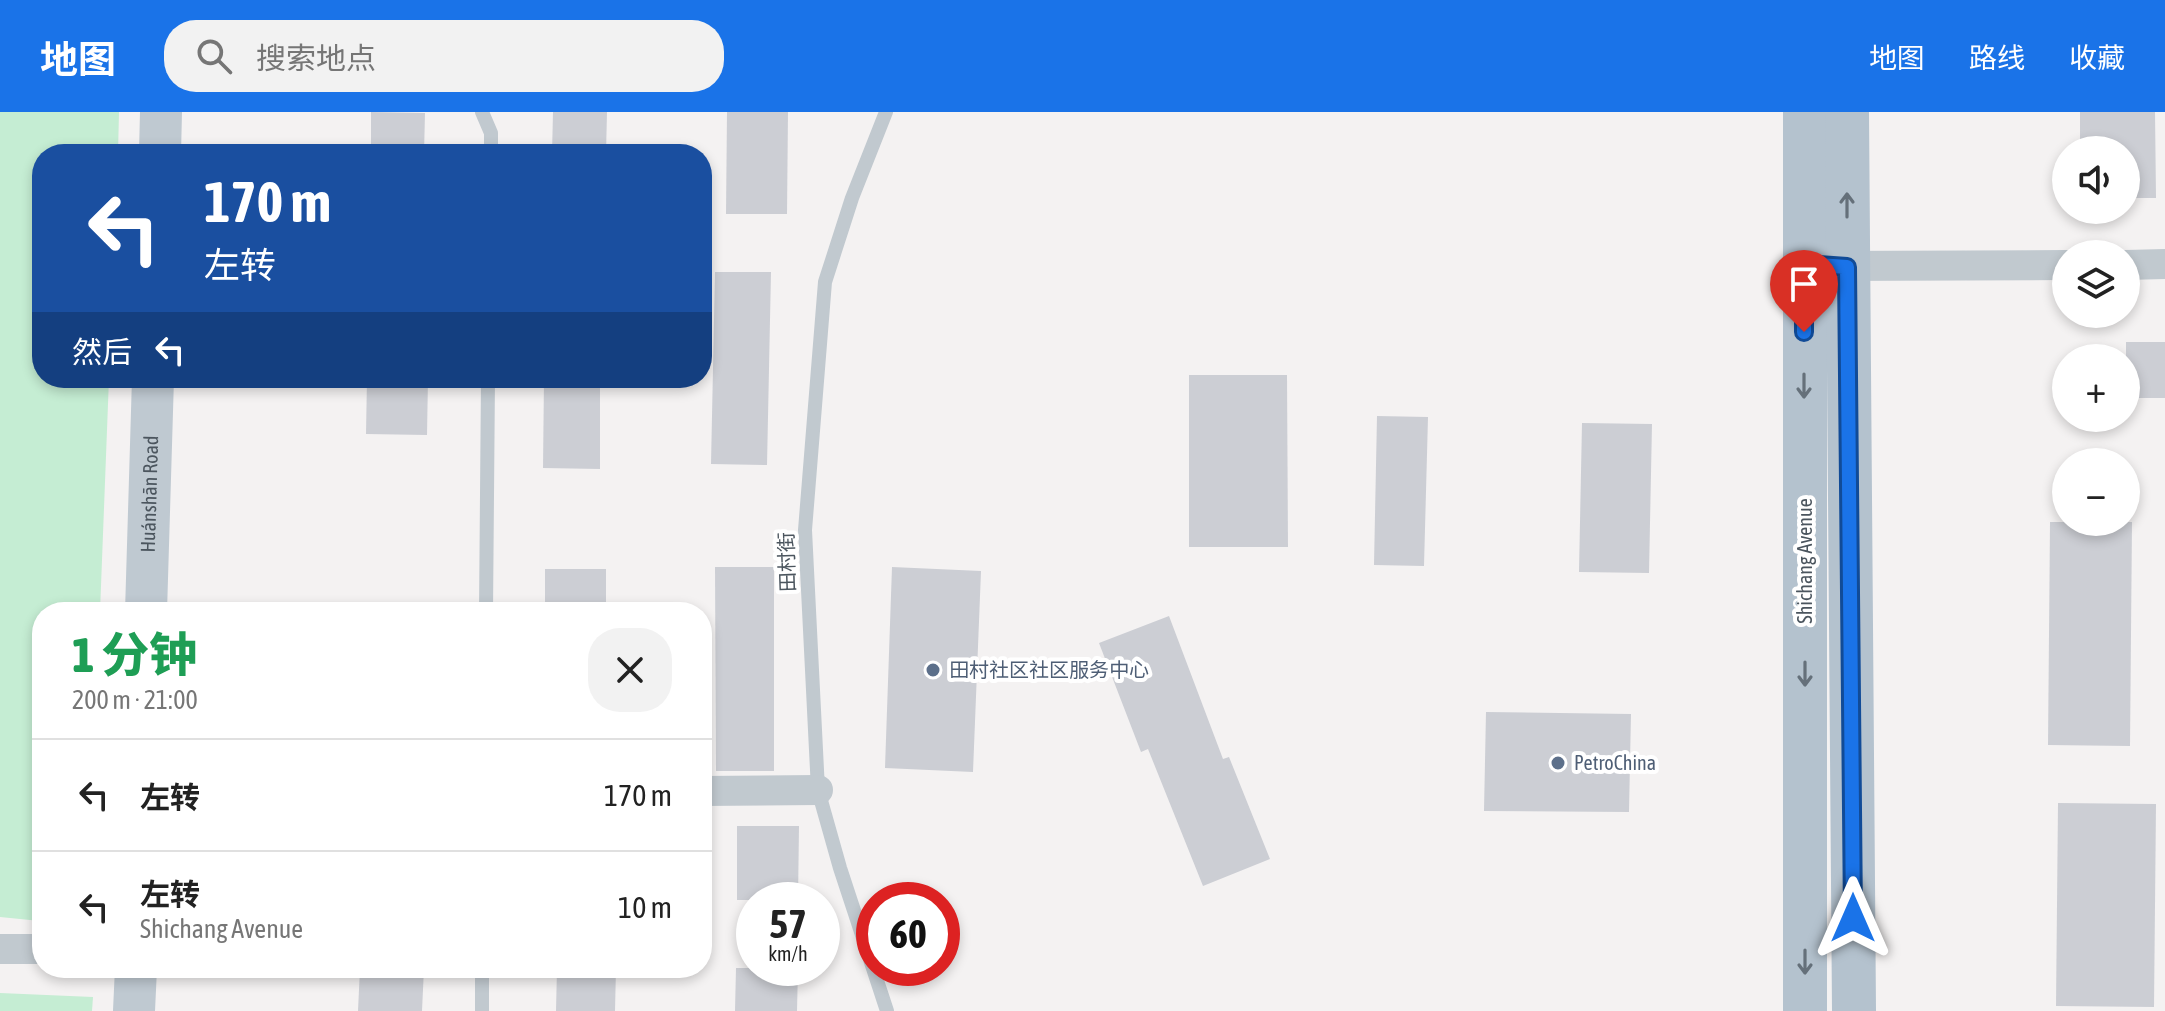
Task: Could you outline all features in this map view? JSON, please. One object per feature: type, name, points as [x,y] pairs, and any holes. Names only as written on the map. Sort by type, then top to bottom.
[{"type":"main road","points":[[160,144],[161,112]]},
{"type":"main road","name":"Shichang Avenue","points":[[1805,112],[1825,265],[1854,1011]]},
{"type":"main road","name":"Shichang Avenue","points":[[1805,1011],[1825,265],[1847,112]]},
{"type":"main road","name":"Huánshān Road","points":[[146,602],[153,388]]},
{"type":"main road","points":[[134,1011],[136,978]]},
{"type":"street","points":[[2140,265],[2165,264]]},
{"type":"street","points":[[1825,265],[2052,265]]},
{"type":"street","points":[[712,791],[818,790]]},
{"type":"street","points":[[0,949],[32,949]]},
{"type":"lane","points":[[482,112],[491,133],[491,144]]},
{"type":"lane","name":"田村街","points":[[886,112],[852,198],[825,282],[805,530],[818,790],[887,1011]]},
{"type":"lane","points":[[486,602],[488,388]]},
{"type":"lane","points":[[482,978],[482,1011]]},
{"type":"green space","points":[[0,112],[119,112],[118,144],[32,144],[32,388],[109,388],[100,602],[32,602],[32,920],[0,917]]},
{"type":"green space","points":[[0,993],[93,997],[92,1011],[0,1011]]},
{"type":"building","points":[[371,112],[425,113],[424,144],[371,144]]},
{"type":"building","points":[[553,112],[607,112],[606,144],[552,144]]},
{"type":"building","points":[[727,112],[788,112],[787,214],[726,214]]},
{"type":"building","points":[[2080,112],[2155,112],[2156,198],[2140,198],[2140,136],[2080,136]]},
{"type":"building","points":[[715,272],[771,272],[767,465],[711,464]]},
{"type":"building","points":[[2165,342],[2165,398],[2140,398],[2140,344],[2126,344]]},
{"type":"building","points":[[1189,375],[1287,375],[1288,547],[1189,547]]},
{"type":"building","points":[[367,388],[428,388],[427,435],[366,434]]},
{"type":"building","points":[[544,388],[600,388],[600,469],[543,468]]},
{"type":"building","points":[[1377,416],[1428,417],[1424,566],[1374,565]]},
{"type":"building","points":[[1582,423],[1652,424],[1649,573],[1579,572]]},
{"type":"building","points":[[2050,522],[2052,536],[2132,536],[2130,746],[2048,745]]},
{"type":"building","points":[[715,567],[774,567],[774,771],[716,771]]},
{"type":"building","name":"田村社区社区服务中心","points":[[892,567],[981,571],[973,772],[885,768]]},
{"type":"building","points":[[545,569],[606,569],[606,602],[545,602]]},
{"type":"building","points":[[1169,616],[1223,759],[1229,757],[1270,859],[1203,886],[1148,749],[1141,752],[1099,643]]},
{"type":"building","name":"PetroChina","points":[[1486,712],[1631,714],[1629,812],[1484,811]]},
{"type":"building","points":[[2058,803],[2156,804],[2154,1007],[2056,1006]]},
{"type":"building","points":[[737,826],[799,826],[798,882],[737,882]]},
{"type":"building","points":[[736,968],[736,986],[798,986],[797,1011],[735,1011]]},
{"type":"building","points":[[360,978],[424,978],[422,1011],[358,1011]]},
{"type":"building","points":[[557,978],[616,978],[615,1011],[556,1011]]},
{"type":"place","name":"田村社区社区服务中心","points":[[933,670]]},
{"type":"place","name":"PetroChina","points":[[1558,763]]},
{"type":"route","points":[[1804,332],[1804,264],[1847,267],[1853,918]]}]
